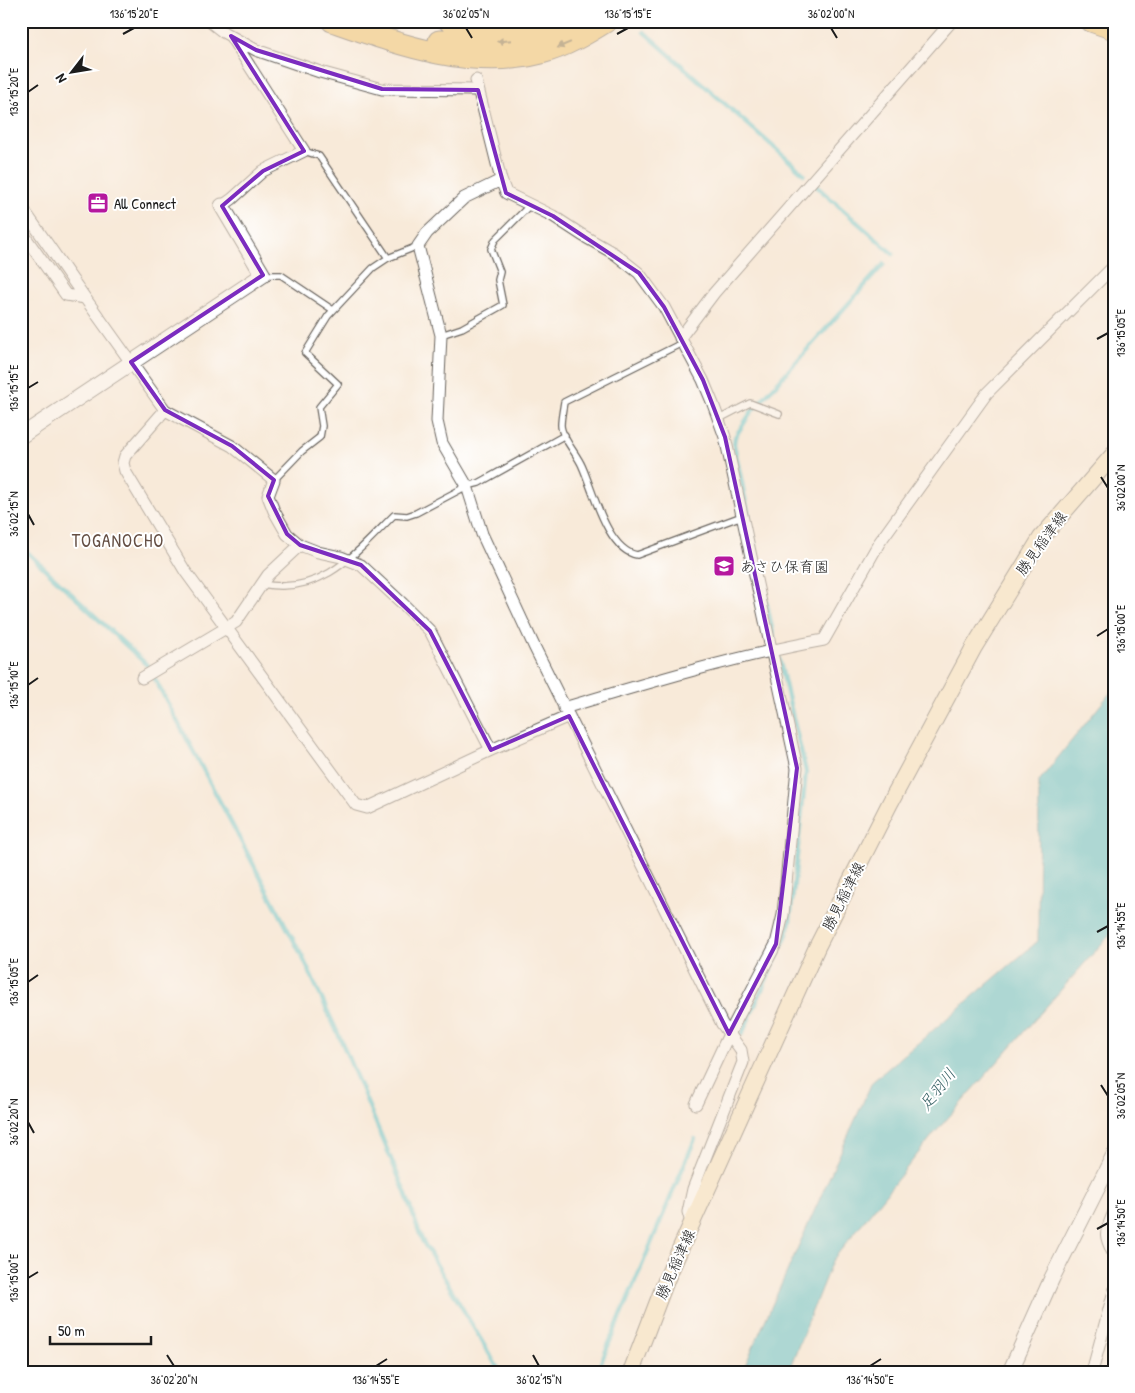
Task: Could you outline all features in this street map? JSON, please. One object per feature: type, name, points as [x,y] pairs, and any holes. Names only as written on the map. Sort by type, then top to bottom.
[{"type":"highway","points":[[332,21],[428,51],[490,59],[542,53],[566,44],[607,21]]},
{"type":"highway","points":[[449,21],[470,26],[492,27],[520,21]]},
{"type":"highway","points":[[357,30],[412,39],[483,42],[508,41],[532,36],[566,21]]},
{"type":"highway","points":[[1091,21],[1114,29]]},
{"type":"main road","name":"勝見稲津線","points":[[631,1372],[667,1278],[817,947],[944,701],[979,638],[1041,538],[1114,454]]},
{"type":"street","points":[[209,21],[256,50],[320,72],[382,89],[477,85],[506,193],[553,216],[582,236],[615,254],[639,273],[664,307],[703,380],[725,437],[742,516],[775,649],[797,768],[782,915],[776,944],[729,1034],[696,1104]]},
{"type":"street","points":[[681,340],[714,292],[952,21]]},
{"type":"street","points":[[21,436],[263,275],[222,206],[263,171],[304,151],[231,36]]},
{"type":"street","points":[[501,180],[464,198],[427,233],[418,246],[441,335],[437,421],[442,443],[467,486],[482,534],[566,712],[718,1015],[741,1050],[743,1062],[693,1188],[688,1212],[692,1226]]},
{"type":"street","points":[[21,206],[166,410],[232,446],[274,480],[268,496],[287,534],[300,545],[361,565],[404,604],[430,631],[491,750]]},
{"type":"street","points":[[21,230],[66,295],[85,298]]},
{"type":"street","points":[[166,410],[125,456],[123,463],[125,471],[185,571],[228,627],[356,805],[367,808],[491,750],[566,712],[670,676],[775,649],[824,640],[879,543],[987,393],[1114,266]]},
{"type":"street","points":[[148,674],[236,622],[268,575],[300,545]]},
{"type":"street","points":[[1010,1372],[1052,1278],[1114,1155]]},
{"type":"street","points":[[1114,1212],[1106,1231],[1106,1241],[1114,1255]]},
{"type":"street","points":[[1092,1372],[1114,1291]]},
{"type":"lane","points":[[304,151],[319,156],[388,258]]},
{"type":"lane","points":[[441,335],[462,328],[503,305],[498,280],[500,272],[491,249],[495,240],[530,205]]},
{"type":"lane","points":[[274,480],[302,451],[320,437],[322,426],[318,408],[338,384],[305,353],[333,310],[373,268],[388,258],[418,246]]},
{"type":"lane","points":[[263,275],[281,275],[333,310]]},
{"type":"lane","points":[[681,340],[564,402],[561,426],[582,465],[594,500],[610,530],[621,546],[629,553],[637,555],[742,516]]},
{"type":"lane","points":[[719,419],[750,403],[780,414]]},
{"type":"lane","points":[[262,584],[279,588],[320,579],[349,560],[394,515],[407,516],[416,513],[467,486],[479,483],[565,435]]},
{"type":"highlighted area","points":[[231,36],[256,50],[382,89],[478,90],[506,193],[553,216],[639,273],[664,307],[703,380],[725,437],[797,768],[776,944],[729,1034],[569,716],[491,750],[430,631],[361,565],[300,545],[287,534],[268,496],[274,480],[232,446],[165,410],[131,362],[263,275],[222,206],[263,171],[304,151]]},
{"type":"water","name":"足羽川","points":[[1114,688],[1114,930],[933,1135],[832,1261],[788,1372],[742,1372],[872,1082],[1038,941],[1039,781]]},
{"type":"waterway","points":[[644,32],[804,174]]},
{"type":"waterway","points":[[815,185],[893,254]]},
{"type":"waterway","points":[[774,638],[734,444],[735,437],[752,411],[884,264]]},
{"type":"waterway","points":[[21,543],[27,552],[148,666],[302,956],[340,1038],[405,1192],[422,1240],[500,1372]]},
{"type":"waterway","points":[[742,1034],[787,934],[806,772],[777,650]]},
{"type":"waterway","points":[[597,1372],[695,1139]]},
{"type":"place","name":"All Connect","points":[[98,203]]},
{"type":"place","name":"あさひ保育園","points":[[724,566]]},
{"type":"district","name":"TOGANOCHO","points":[[118,540]]}]
